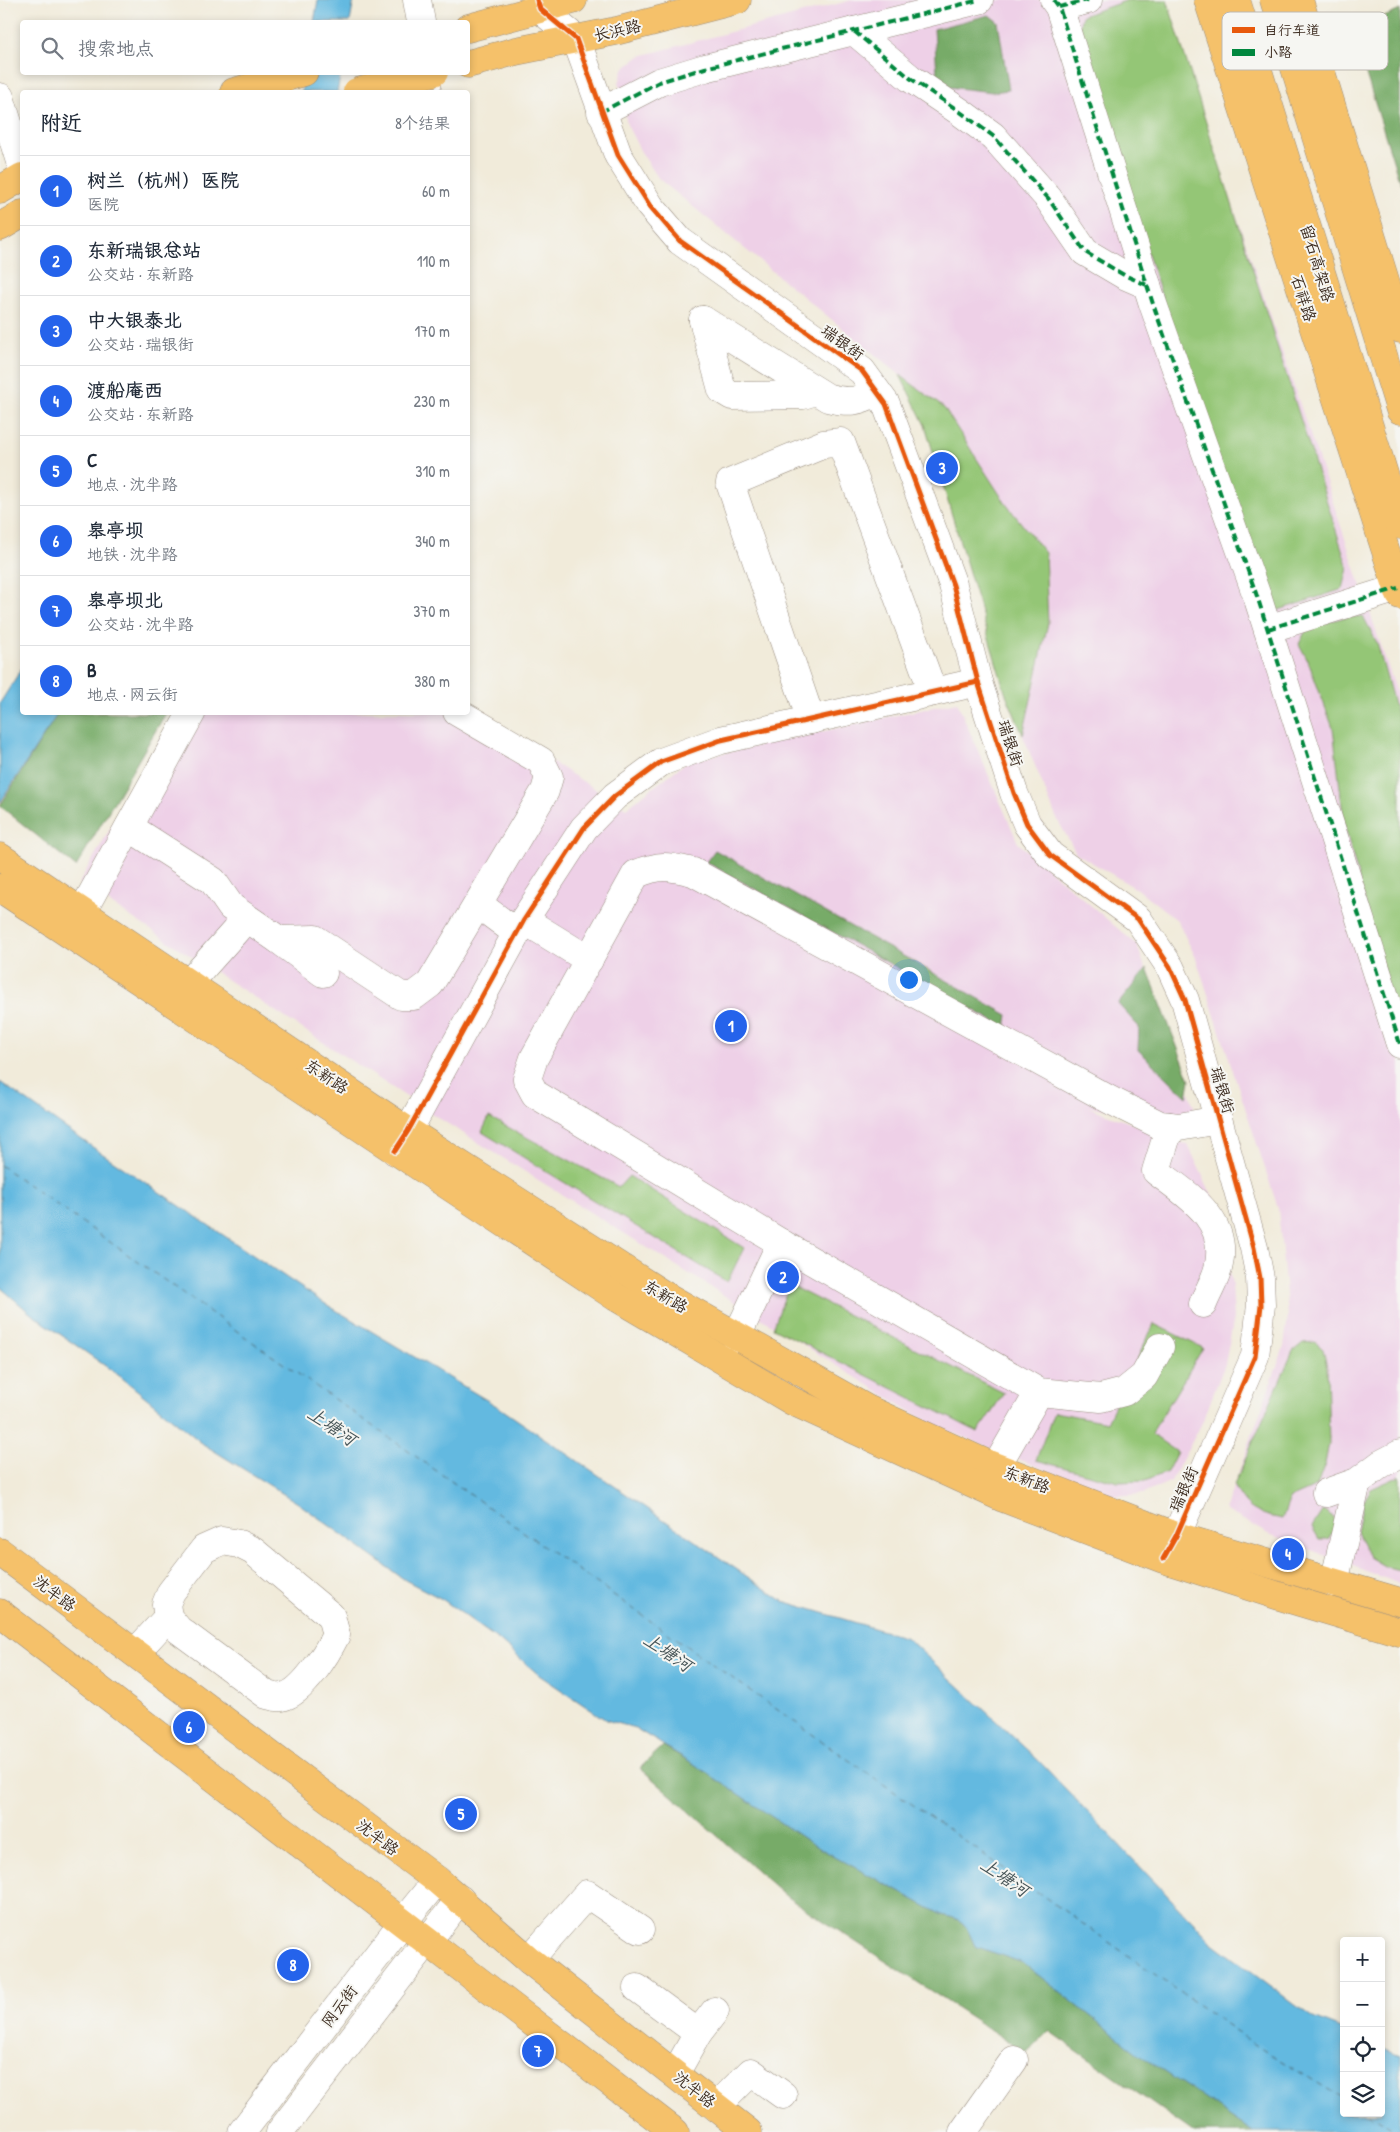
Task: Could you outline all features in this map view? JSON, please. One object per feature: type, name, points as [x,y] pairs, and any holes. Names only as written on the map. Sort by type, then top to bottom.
[{"type":"main road","points":[[470,27],[539,4],[573,0]]},
{"type":"main road","name":"长浜路","points":[[470,63],[516,51],[616,31],[737,0]]},
{"type":"main road","name":"石祥路","points":[[1208,0],[1222,43]]},
{"type":"main road","name":"留石高架路","points":[[1236,0],[1240,12]]},
{"type":"main road","points":[[1274,0],[1278,12]]},
{"type":"main road","points":[[1299,0],[1303,12]]},
{"type":"main road","name":"石祥路","points":[[1231,70],[1399,592]]},
{"type":"main road","name":"留石高架路","points":[[1258,70],[1400,526]]},
{"type":"main road","points":[[1296,70],[1400,410]]},
{"type":"main road","points":[[1320,70],[1400,329]]},
{"type":"main road","points":[[241,90],[294,75]]},
{"type":"main road","points":[[365,90],[422,75]]},
{"type":"main road","points":[[0,190],[20,178]]},
{"type":"main road","points":[[0,227],[20,215]]},
{"type":"main road","name":"东新路","points":[[0,857],[189,983],[616,1297],[792,1401],[1003,1498],[1170,1547],[1334,1583],[1400,1602]]},
{"type":"main road","name":"东新路","points":[[0,888],[402,1141],[736,1338],[867,1409],[1279,1596],[1400,1632]]},
{"type":"main road","name":"沈半路","points":[[0,1552],[437,1880],[529,1960],[748,2132]]},
{"type":"main road","points":[[0,1613],[675,2132]]},
{"type":"street","points":[[417,0],[421,20]]},
{"type":"street","points":[[601,112],[659,82],[705,68],[980,0]]},
{"type":"street","points":[[1088,0],[1056,4],[1147,285],[1268,629],[1400,1044]]},
{"type":"street","points":[[539,4],[576,39]]},
{"type":"street","points":[[854,31],[910,78],[960,111],[992,136],[1048,198],[1085,252],[1124,275],[1147,285]]},
{"type":"street","name":"瑞银街","points":[[576,39],[601,112],[622,162],[650,206],[680,241],[862,371],[886,404],[953,585],[978,682],[1014,793],[1027,824],[1050,855],[1138,919],[1170,967],[1184,1000],[1254,1248],[1260,1278],[1259,1333],[1255,1356],[1170,1547]]},
{"type":"street","points":[[426,90],[429,75]]},
{"type":"street","points":[[0,98],[20,162]]},
{"type":"street","points":[[816,391],[828,398],[846,402],[860,400],[877,392]]},
{"type":"street","points":[[811,720],[730,483],[824,444],[841,442],[933,692]]},
{"type":"street","points":[[1268,629],[1399,592]]},
{"type":"street","points":[[402,1141],[520,926],[584,828],[615,796],[662,762],[721,740],[978,682]]},
{"type":"street","points":[[82,912],[190,715]]},
{"type":"street","points":[[279,940],[315,939],[401,996],[414,996],[430,984],[545,791],[549,777],[541,760],[462,715]]},
{"type":"street","points":[[129,826],[213,881],[230,906],[323,973]]},
{"type":"street","points":[[1160,1347],[1144,1376],[1124,1392],[1101,1398],[1039,1392],[781,1243],[535,1094],[526,1078],[534,1058],[636,874],[656,867],[673,867],[693,872],[1110,1100],[1160,1125],[1179,1127],[1218,1120]]},
{"type":"street","points":[[478,904],[589,960]]},
{"type":"street","points":[[189,983],[246,919]]},
{"type":"street","points":[[1170,1126],[1156,1171],[1203,1207],[1213,1222],[1221,1249],[1219,1266],[1203,1304]]},
{"type":"street","points":[[736,1338],[781,1243]]},
{"type":"street","points":[[996,1467],[1039,1392]]},
{"type":"street","points":[[1326,1493],[1356,1482],[1381,1464],[1400,1454]]},
{"type":"street","points":[[1334,1583],[1356,1482]]},
{"type":"street","points":[[222,1541],[239,1544],[253,1551],[331,1616],[336,1635],[330,1647],[308,1678],[293,1693],[280,1698],[266,1694],[179,1630],[168,1617],[166,1604],[171,1592],[204,1549],[222,1541]]},
{"type":"street","points":[[135,1653],[168,1617]]},
{"type":"street","name":"网云街","points":[[242,2132],[402,1922],[437,1880]]},
{"type":"street","points":[[529,1960],[587,1894],[640,1930]]},
{"type":"street","name":"网云街","points":[[280,2132],[460,1899]]},
{"type":"street","points":[[637,1988],[698,2033]]},
{"type":"street","points":[[675,2074],[698,2033],[715,2011]]},
{"type":"street","points":[[963,2132],[1014,2060]]},
{"type":"street","points":[[716,2106],[751,2072],[783,2095]]},
{"type":"shaded area","points":[[852,0],[1164,0],[1400,702],[1400,1584],[1269,1534],[1225,1510],[1284,1347],[1288,1316],[1278,1208],[1196,958],[1177,920],[1140,891],[1076,853],[1056,817],[1005,692],[925,425],[900,375],[659,179],[641,152],[627,125],[619,83],[623,69],[640,56]]},
{"type":"shaded area","points":[[957,702],[1018,843],[1137,945],[1196,1112],[1167,1116],[1088,1107],[1188,1145],[1217,1206],[1232,1284],[1234,1318],[1225,1364],[1202,1423],[1171,1481],[1143,1494],[1111,1496],[931,1424],[445,1122],[79,883],[176,715],[470,715],[470,711],[626,808],[688,761]]},
{"type":"green space","points":[[1128,0],[1167,0],[1348,568],[1343,589],[1276,611],[1225,496],[1078,33],[1082,16]]},
{"type":"green space","points":[[1400,10],[1400,183],[1365,70],[1388,70],[1388,15]]},
{"type":"green space","points":[[989,15],[998,22],[1009,90],[992,92],[949,87],[937,73],[934,29]]},
{"type":"green space","points":[[900,375],[944,408],[1006,504],[1045,553],[1048,623],[1023,735],[1005,692],[925,425]]},
{"type":"green space","points":[[1363,616],[1377,643],[1400,725],[1400,1032],[1344,823],[1333,728],[1308,661],[1299,644],[1307,628],[1342,618]]},
{"type":"green space","points":[[57,715],[165,715],[76,867],[0,806]]},
{"type":"green space","points":[[715,850],[1008,1015],[1006,1028],[706,862]]},
{"type":"green space","points":[[1147,968],[1190,1080],[1187,1097],[1138,1050],[1139,1027],[1118,1004]]},
{"type":"green space","points":[[489,1117],[619,1187],[629,1176],[744,1248],[727,1282],[482,1132]]},
{"type":"green space","points":[[789,1285],[1004,1393],[978,1432],[773,1328]]},
{"type":"green space","points":[[1154,1324],[1203,1348],[1151,1434],[1177,1452],[1167,1472],[1145,1481],[1118,1482],[1036,1460],[1054,1412],[1107,1422]]},
{"type":"green space","points":[[1315,1342],[1323,1349],[1327,1368],[1329,1443],[1325,1464],[1317,1486],[1290,1498],[1282,1519],[1265,1515],[1248,1506],[1234,1485],[1293,1351],[1303,1343]]},
{"type":"green space","points":[[1400,1476],[1400,1570],[1386,1567],[1369,1557],[1357,1532],[1363,1502],[1371,1489]]},
{"type":"green space","points":[[1323,1510],[1335,1518],[1335,1528],[1328,1539],[1319,1539],[1312,1527]]},
{"type":"green space","points":[[663,1746],[694,1764],[812,1844],[942,1915],[960,1921],[966,1928],[975,1946],[1023,1963],[1140,2055],[1253,2132],[1193,2132],[1049,2031],[1026,2053],[787,1897],[640,1768]]},
{"type":"water","points":[[318,0],[354,0],[350,20],[314,20]]},
{"type":"water","points":[[305,75],[341,75],[337,90],[301,90]]},
{"type":"water","points":[[20,671],[20,715],[57,715],[0,803],[0,703]]},
{"type":"water","name":"上塘河","points":[[0,1082],[91,1146],[324,1303],[500,1408],[783,1601],[907,1638],[1039,1761],[1212,1942],[1314,2018],[1340,2028],[1340,2117],[1385,2117],[1385,2049],[1400,2055],[1400,2132],[1253,2132],[1140,2055],[1023,1963],[975,1946],[964,1924],[960,1921],[942,1915],[812,1844],[694,1764],[635,1728],[606,1720],[539,1675],[500,1641],[442,1599],[405,1580],[298,1503],[203,1444],[121,1377],[30,1313],[0,1287]]},
{"type":"ferry route","points":[[0,1165],[1260,2048],[1340,2097]]},
{"type":"ferry route","points":[[1374,2117],[1398,2132]]},
{"type":"marked path","points":[[601,112],[659,82],[705,68],[979,0]]},
{"type":"marked path","points":[[1054,0],[1059,7],[1153,304],[1258,599],[1400,1044]]},
{"type":"marked path","points":[[1059,7],[1088,0]]},
{"type":"marked path","points":[[854,31],[910,78],[993,136],[1048,198],[1085,252],[1124,275],[1147,285]]},
{"type":"marked path","points":[[1268,629],[1398,588]]},
{"type":"cycle path","points":[[537,0],[540,9],[576,39],[618,155],[650,206],[680,241],[862,371],[886,404],[953,585],[978,682],[1014,793],[1027,824],[1050,855],[1138,919],[1170,967],[1185,1000],[1254,1248],[1260,1278],[1261,1305],[1255,1356],[1176,1536],[1163,1559]]},
{"type":"cycle path","points":[[395,1151],[408,1131],[524,920],[584,828],[615,796],[661,762],[721,740],[978,682]]},
{"type":"place","name":"中大银泰北","points":[[942,468]]},
{"type":"place","name":"树兰（杭州）医院","points":[[731,1026]]},
{"type":"place","name":"东新瑞银总站","points":[[783,1277]]},
{"type":"place","name":"渡船庵西","points":[[1288,1554]]},
{"type":"place","name":"皋亭坝","points":[[189,1727]]},
{"type":"place","name":"C","points":[[461,1814]]},
{"type":"place","name":"B","points":[[293,1965]]},
{"type":"place","name":"皋亭坝北","points":[[538,2051]]}]
